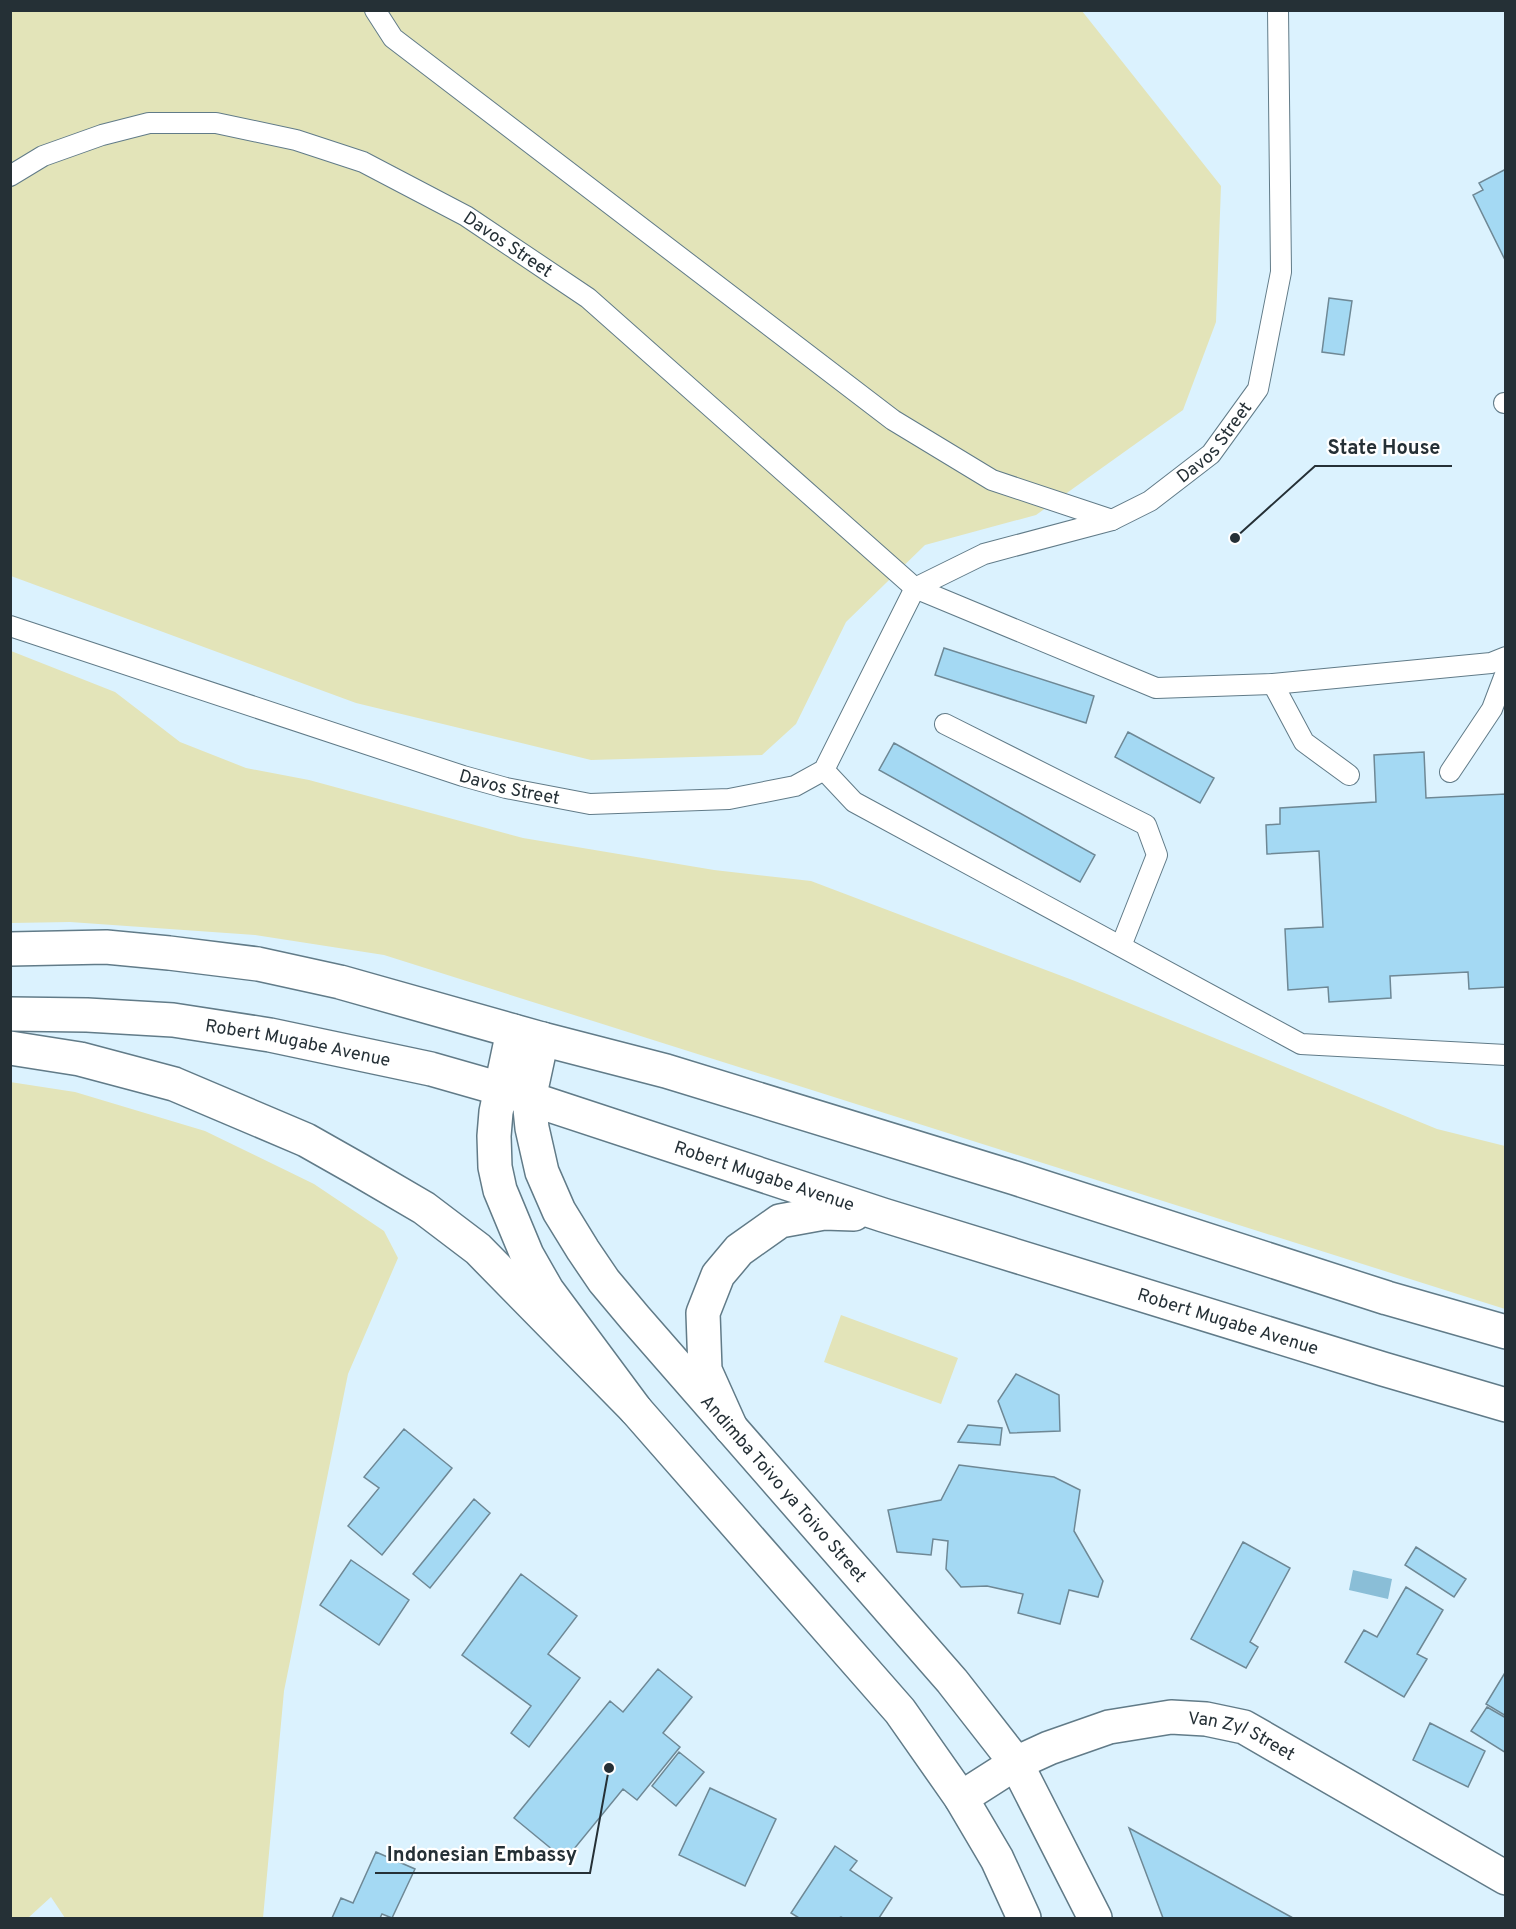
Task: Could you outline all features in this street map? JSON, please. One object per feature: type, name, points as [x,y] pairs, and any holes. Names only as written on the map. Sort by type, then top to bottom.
[{"type":"main road","points":[[10,949],[106,947],[258,964],[340,982],[666,1071],[1015,1178],[1387,1298],[1506,1332]]},
{"type":"main road","name":"Robert Mugabe Avenue","points":[[10,1014],[87,1015],[173,1020],[270,1035],[431,1069],[515,1094],[882,1215],[1506,1405]]},
{"type":"main road","name":"Andimba Toivo ya Toivo Street","points":[[528,1035],[515,1094],[496,1112],[494,1136],[495,1167],[500,1190],[527,1255],[547,1290],[636,1410],[900,1711],[961,1798],[997,1859],[1024,1918]]},
{"type":"main road","points":[[10,1048],[80,1059],[174,1084],[306,1140],[359,1170],[424,1208],[478,1249],[636,1410]]},
{"type":"main road","name":"Andimba Toivo ya Toivo Street","points":[[515,1094],[532,1128],[542,1172],[559,1211],[604,1281],[952,1681],[1016,1763],[1095,1918]]},
{"type":"main road","points":[[730,1428],[705,1370],[703,1313],[718,1275],[739,1250],[780,1221],[824,1212],[882,1215]]},
{"type":"main road","name":"Van Zyl Street","points":[[961,1798],[1016,1763],[1049,1748],[1109,1727],[1171,1717],[1206,1719],[1244,1727],[1506,1878]]},
{"type":"lane","points":[[375,10],[393,38],[893,420],[992,480],[1112,520]]},
{"type":"lane","name":"Davos Street","points":[[915,588],[984,554],[1112,520],[1150,501],[1210,454],[1258,389],[1281,272],[1278,10]]},
{"type":"lane","name":"Davos Street","points":[[10,176],[43,156],[102,135],[149,123],[216,123],[296,140],[363,162],[466,216],[588,298],[915,588],[1156,688],[1273,684],[1491,663],[1506,657]]},
{"type":"lane","points":[[915,588],[824,770],[854,802],[1301,1044],[1506,1055]]},
{"type":"lane","name":"Davos Street","points":[[10,626],[462,776],[507,788],[590,804],[729,799],[795,786],[824,770]]},
{"type":"lane","points":[[1450,772],[1492,709],[1506,672]]},
{"type":"lane","points":[[1273,684],[1304,742],[1349,775]]},
{"type":"lane","points":[[945,724],[1146,825],[1157,855],[1121,946]]},
{"type":"green space","points":[[10,11],[1082,11],[1221,186],[1216,322],[1183,410],[1036,515],[925,545],[846,622],[796,724],[762,755],[591,760],[356,703],[11,576]]},
{"type":"green space","points":[[11,651],[115,692],[180,742],[246,768],[309,780],[523,838],[714,870],[811,881],[1075,981],[1437,1129],[1505,1146],[1505,1309],[384,955],[255,935],[70,922],[11,923]]},
{"type":"green space","points":[[10,1082],[75,1092],[205,1131],[314,1184],[384,1231],[398,1258],[348,1374],[284,1691],[263,1918],[65,1918],[51,1897],[28,1918],[11,1918]]},
{"type":"green space","points":[[841,1315],[958,1358],[941,1404],[824,1362]]},
{"type":"water","points":[[1353,1570],[1392,1579],[1388,1599],[1349,1590]]},
{"type":"building","points":[[1506,169],[1506,262],[1473,195],[1483,190],[1479,183]]},
{"type":"building","points":[[1329,298],[1352,301],[1344,355],[1322,352]]},
{"type":"building","points":[[944,648],[1094,696],[1086,723],[935,675]]},
{"type":"building","points":[[1128,732],[1214,778],[1200,803],[1115,757]]},
{"type":"building","points":[[894,743],[1095,855],[1080,882],[879,770]]},
{"type":"building","points":[[1424,752],[1426,798],[1506,794],[1506,987],[1469,989],[1468,972],[1390,976],[1391,998],[1329,1002],[1328,987],[1288,990],[1285,929],[1323,927],[1319,851],[1267,854],[1266,825],[1280,824],[1280,808],[1376,802],[1374,755]]},
{"type":"building","points":[[1016,1374],[1059,1395],[1060,1431],[1010,1433],[998,1401]]},
{"type":"building","points":[[968,1425],[1002,1428],[1000,1445],[958,1442]]},
{"type":"building","points":[[404,1429],[452,1468],[382,1555],[348,1526],[379,1488],[364,1477]]},
{"type":"building","points":[[959,1465],[1054,1477],[1080,1490],[1074,1531],[1103,1581],[1098,1597],[1069,1590],[1060,1624],[1018,1613],[1023,1594],[987,1586],[961,1587],[946,1569],[948,1541],[933,1539],[931,1555],[897,1552],[888,1510],[941,1500]]},
{"type":"building","points":[[474,1499],[490,1513],[430,1588],[413,1574]]},
{"type":"building","points":[[1243,1542],[1290,1568],[1250,1642],[1258,1647],[1246,1668],[1191,1639]]},
{"type":"building","points":[[1416,1547],[1466,1579],[1454,1597],[1405,1565]]},
{"type":"building","points":[[351,1560],[409,1600],[379,1645],[320,1605]]},
{"type":"building","points":[[521,1574],[577,1616],[548,1654],[580,1678],[529,1747],[511,1733],[531,1706],[462,1655]]},
{"type":"building","points":[[1406,1587],[1443,1610],[1417,1654],[1427,1659],[1404,1697],[1345,1662],[1364,1630],[1377,1637]]},
{"type":"building","points":[[658,1669],[692,1697],[663,1733],[680,1747],[637,1800],[623,1789],[565,1860],[514,1818],[610,1701],[623,1712]]},
{"type":"building","points":[[1506,1671],[1506,1716],[1486,1704]]},
{"type":"building","points":[[1487,1707],[1506,1718],[1506,1753],[1471,1731]]},
{"type":"building","points":[[1430,1723],[1485,1751],[1468,1787],[1413,1760]]},
{"type":"building","points":[[679,1752],[704,1772],[676,1806],[652,1786]]},
{"type":"building","points":[[710,1788],[776,1819],[745,1886],[679,1855]]},
{"type":"building","points":[[1129,1828],[1293,1918],[1163,1918]]},
{"type":"building","points":[[835,1846],[857,1861],[850,1870],[892,1898],[879,1918],[799,1918],[791,1913]]},
{"type":"building","points":[[376,1852],[415,1869],[392,1918],[382,1914],[380,1918],[332,1918],[341,1898],[353,1903]]},
{"type":"place","name":"State House","points":[[1235,538]]},
{"type":"place","name":"Indonesian Embassy","points":[[609,1768]]}]
